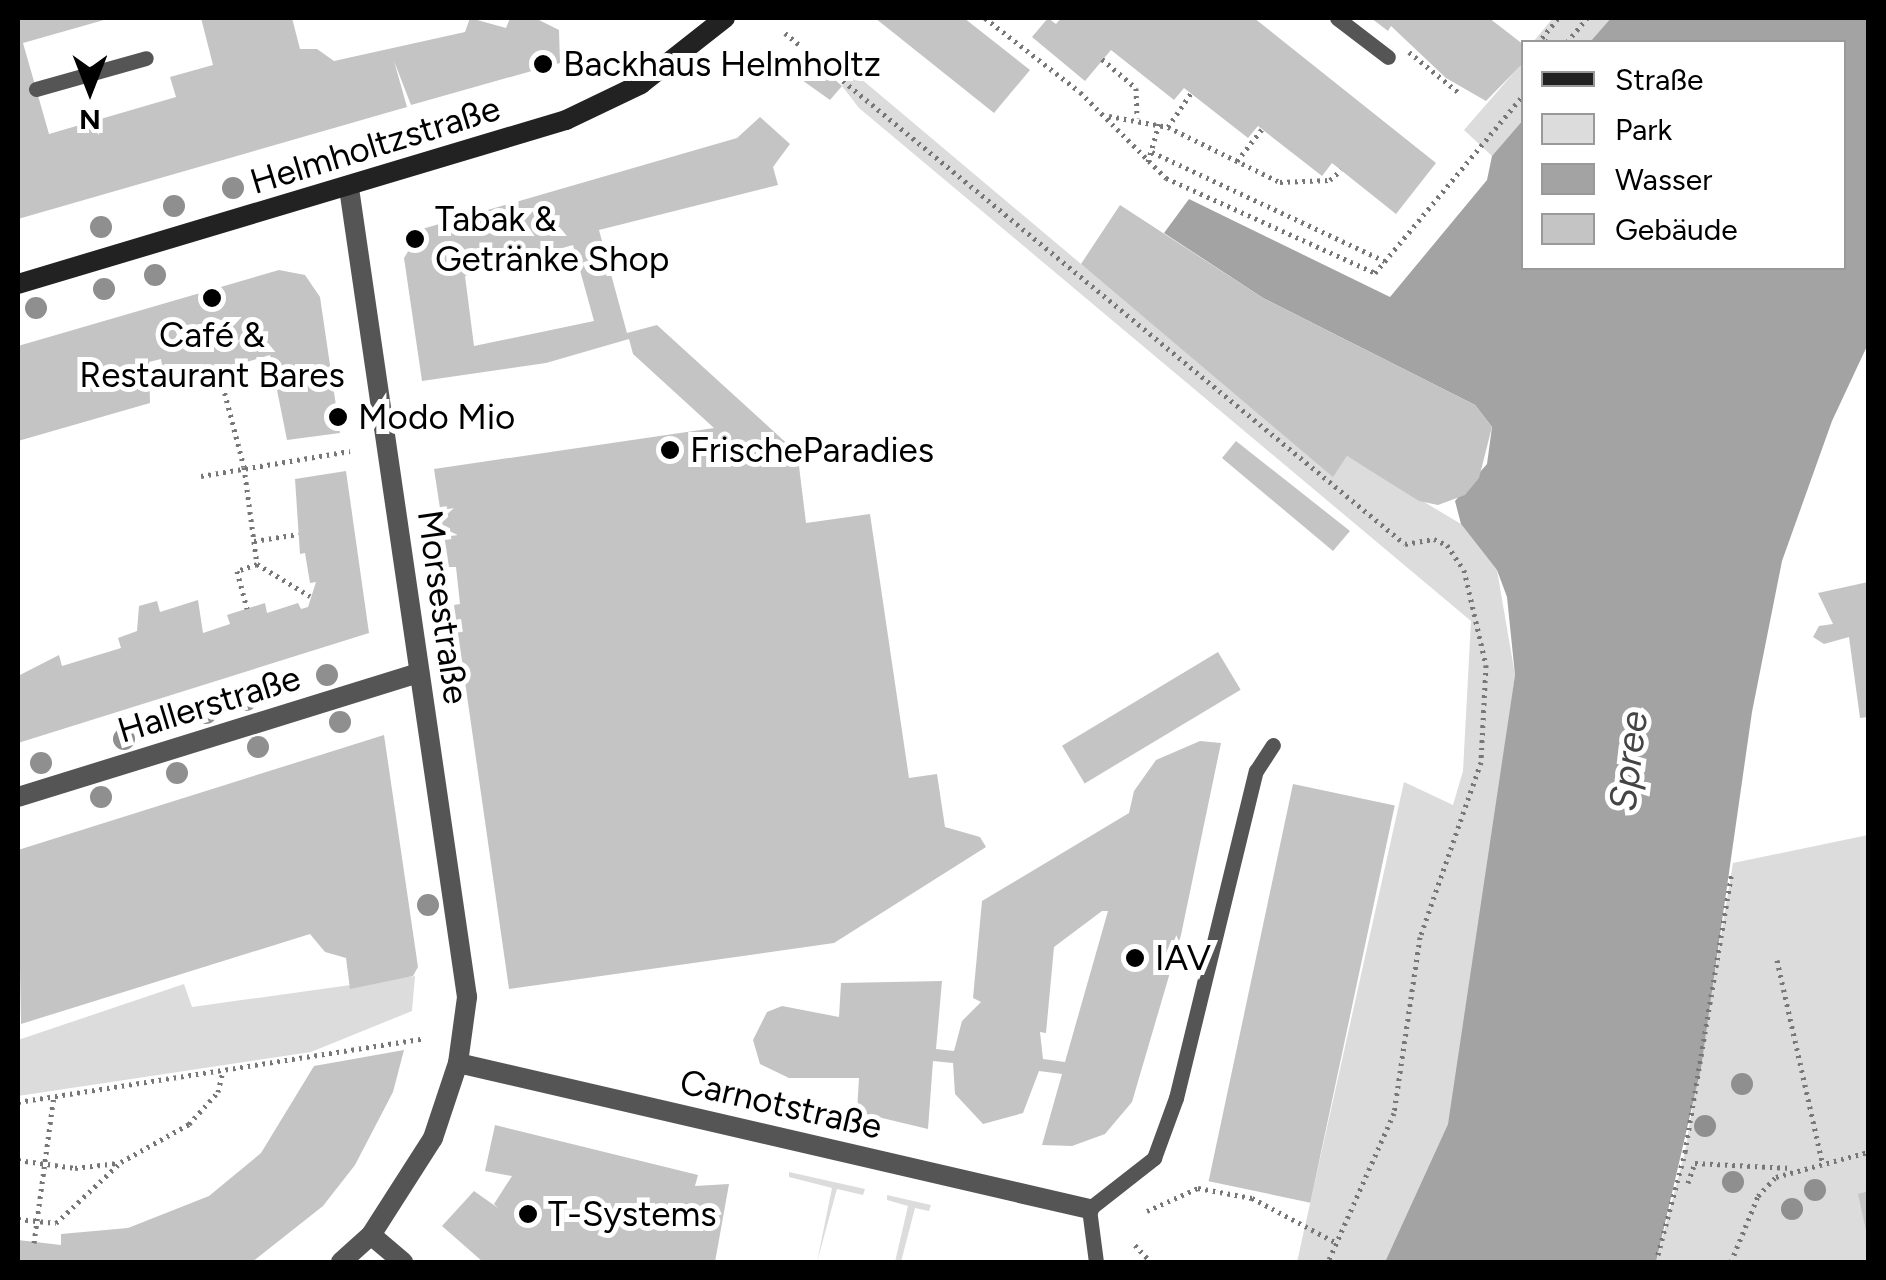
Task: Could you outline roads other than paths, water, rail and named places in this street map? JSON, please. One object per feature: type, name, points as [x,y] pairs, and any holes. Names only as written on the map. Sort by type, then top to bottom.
[{"type":"street","name":"Helmholtzstraße","points":[[18,284],[349,188],[593,110],[662,70],[725,18]]},
{"type":"street","name":"Morsestraße","points":[[341,1262],[371,1235],[433,1138],[458,1062],[467,997],[349,188]]},
{"type":"street","name":"Hallerstraße","points":[[18,797],[419,673]]},
{"type":"street","name":"Carnotstraße","points":[[458,1062],[1089,1209]]},
{"type":"street","points":[[371,1235],[402,1262]]},
{"type":"lane","points":[[1337,18],[1393,51]]},
{"type":"lane","points":[[36,89],[146,58]]},
{"type":"lane","points":[[1096,1262],[1089,1209],[1154,1158],[1176,1098],[1256,771],[1272,745]]},
{"type":"water","name":"Spree","points":[[1611,18],[1868,18],[1868,344],[1832,421],[1782,561],[1752,712],[1701,1068],[1656,1262],[1385,1262],[1448,1124],[1515,675],[1507,597],[1497,570],[1461,524],[1455,501],[1487,464],[1492,427],[1475,405],[1263,298],[1164,233],[1189,199],[1390,297],[1487,180],[1492,156],[1521,122],[1521,270],[1846,270],[1846,40],[1592,40]]},
{"type":"place","name":"Backhaus Helmholtz","points":[[543,64]]},
{"type":"place","name":"Tabak & Getränke Shop","points":[[415,239]]},
{"type":"place","name":"Café & Restaurant Bares","points":[[212,298]]},
{"type":"place","name":"Modo Mio","points":[[338,417]]},
{"type":"place","name":"FrischeParadies","points":[[670,450]]},
{"type":"place","name":"IAV","points":[[1135,958]]},
{"type":"place","name":"T-Systems","points":[[528,1214]]}]
